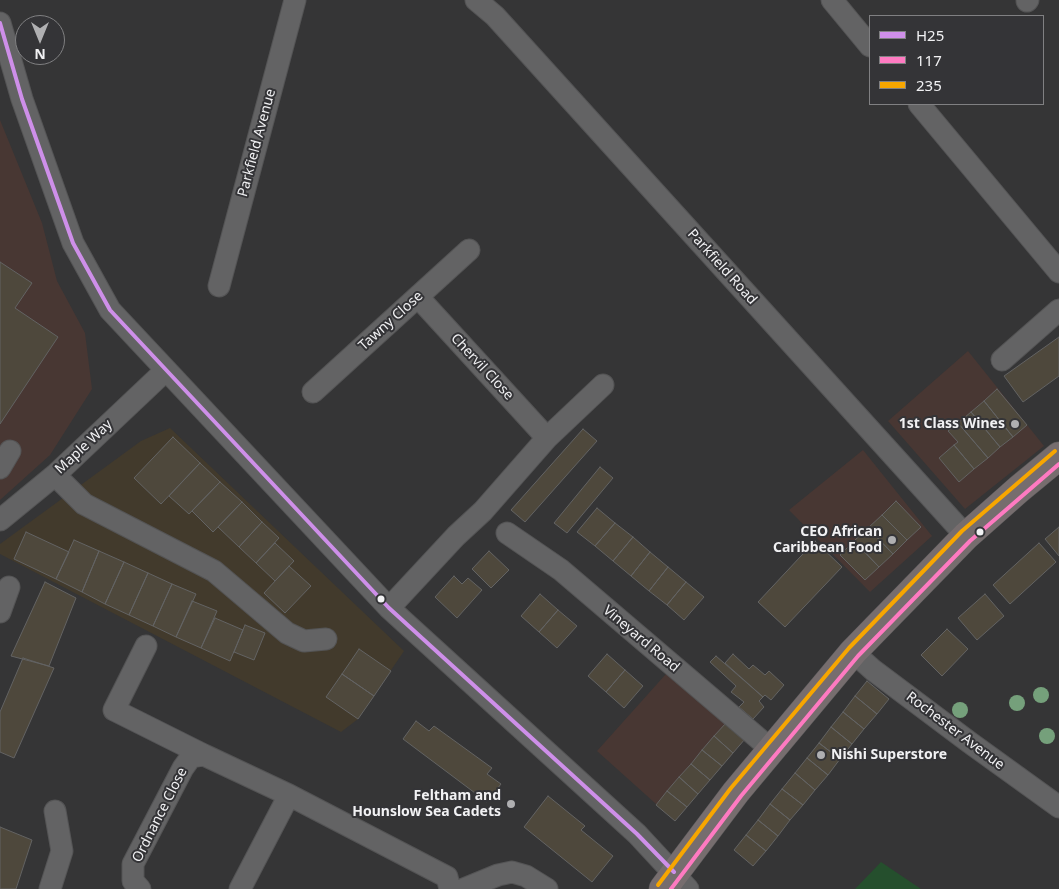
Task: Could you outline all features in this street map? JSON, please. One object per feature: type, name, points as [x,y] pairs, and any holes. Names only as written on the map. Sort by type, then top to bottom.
[{"type":"main road","points":[[675,883],[736,792],[853,652],[966,536],[1059,456]]},
{"type":"street","name":"Parkfield Avenue","points":[[219,286],[295,0]]},
{"type":"street","name":"Parkfield Road","points":[[476,0],[495,16],[966,536]]},
{"type":"street","points":[[832,0],[869,45]]},
{"type":"street","points":[[0,23],[22,99],[73,243],[110,310],[389,608],[637,834],[675,883]]},
{"type":"street","points":[[0,69],[22,99]]},
{"type":"street","points":[[920,105],[1059,272]]},
{"type":"street","name":"Tawny Close","points":[[313,392],[469,250]]},
{"type":"street","name":"Chervil Close","points":[[418,297],[547,438]]},
{"type":"street","points":[[1002,360],[1059,310]]},
{"type":"street","name":"Maple Way","points":[[0,520],[55,475],[165,370]]},
{"type":"street","points":[[389,608],[456,536],[483,511],[547,438],[603,385]]},
{"type":"street","points":[[55,475],[84,504],[214,571],[287,633],[304,641],[326,639]]},
{"type":"street","name":"Vineyard Road","points":[[507,533],[561,570],[772,750]]},
{"type":"street","points":[[0,612],[9,587]]},
{"type":"street","points":[[146,646],[114,710],[289,795],[447,877],[450,889]]},
{"type":"street","name":"Rochester Avenue","points":[[853,652],[873,670],[961,737],[1059,807]]},
{"type":"street","name":"Ordnance Close","points":[[140,889],[133,881],[133,864],[183,768],[191,757],[204,755]]},
{"type":"street","points":[[240,889],[289,795]]},
{"type":"street","points":[[50,889],[62,851],[55,811]]},
{"type":"street","points":[[464,889],[512,872],[526,876],[547,889]]},
{"type":"shaded area","points":[[0,120],[42,223],[57,281],[85,333],[92,389],[50,455],[0,500]]},
{"type":"shaded area","points":[[968,351],[1044,446],[965,509],[888,421]]},
{"type":"shaded area","points":[[170,428],[404,651],[358,719],[341,732],[0,554],[0,544],[141,441]]},
{"type":"shaded area","points":[[863,450],[932,536],[870,592],[789,510]]},
{"type":"shaded area","points":[[666,674],[745,739],[675,821],[597,751]]},
{"type":"green space","points":[[881,862],[921,889],[855,889]]},
{"type":"building","points":[[0,262],[32,283],[15,308],[58,337],[0,424]]},
{"type":"building","points":[[1059,337],[1059,376],[1023,402],[1004,376]]},
{"type":"building","points":[[997,389],[1027,425],[1013,437],[984,401]]},
{"type":"building","points":[[984,401],[1013,437],[1000,447],[971,412]]},
{"type":"building","points":[[971,412],[1000,447],[988,458],[958,423]]},
{"type":"building","points":[[958,423],[988,458],[974,469],[954,445],[958,442],[948,431]]},
{"type":"building","points":[[583,429],[597,441],[525,522],[511,510]]},
{"type":"building","points":[[173,437],[200,463],[161,504],[134,478]]},
{"type":"building","points":[[954,445],[974,469],[959,482],[939,458]]},
{"type":"building","points":[[200,463],[220,482],[189,514],[169,496]]},
{"type":"building","points":[[600,467],[613,478],[567,533],[554,523]]},
{"type":"building","points":[[220,482],[242,502],[213,532],[192,511]]},
{"type":"building","points":[[896,501],[921,527],[907,540],[882,515]]},
{"type":"building","points":[[242,502],[262,522],[239,547],[218,527]]},
{"type":"building","points":[[597,508],[615,523],[595,546],[577,532]]},
{"type":"building","points":[[882,515],[907,540],[893,554],[868,528]]},
{"type":"building","points":[[262,522],[279,538],[256,563],[239,547]]},
{"type":"building","points":[[615,523],[633,537],[613,561],[595,546]]},
{"type":"building","points":[[1059,527],[1059,556],[1045,539]]},
{"type":"building","points":[[868,528],[893,554],[879,567],[854,541]]},
{"type":"building","points":[[26,532],[69,552],[56,579],[14,559]]},
{"type":"building","points":[[633,537],[650,552],[631,576],[613,561]]},
{"type":"building","points":[[74,540],[99,551],[82,592],[56,579]]},
{"type":"building","points":[[815,541],[842,567],[785,627],[758,602]]},
{"type":"building","points":[[854,541],[879,567],[865,580],[840,555]]},
{"type":"building","points":[[275,543],[294,561],[275,581],[256,563]]},
{"type":"building","points":[[1039,543],[1056,562],[1010,604],[993,585]]},
{"type":"building","points":[[99,551],[124,562],[105,604],[82,592]]},
{"type":"building","points":[[489,551],[509,570],[491,588],[472,569]]},
{"type":"building","points":[[650,552],[668,567],[649,591],[631,576]]},
{"type":"building","points":[[124,562],[148,573],[129,615],[105,604]]},
{"type":"building","points":[[289,566],[311,586],[285,613],[264,593]]},
{"type":"building","points":[[668,567],[686,582],[667,605],[649,591]]},
{"type":"building","points":[[148,573],[172,584],[153,626],[129,615]]},
{"type":"building","points":[[454,576],[462,584],[468,578],[482,590],[457,618],[435,597]]},
{"type":"building","points":[[45,582],[76,598],[49,666],[11,656]]},
{"type":"building","points":[[686,582],[704,597],[684,620],[667,605]]},
{"type":"building","points":[[172,584],[196,594],[176,637],[153,626]]},
{"type":"building","points":[[540,594],[558,610],[539,632],[521,616]]},
{"type":"building","points":[[985,594],[1004,616],[977,640],[958,618]]},
{"type":"building","points":[[192,601],[217,611],[201,648],[176,637]]},
{"type":"building","points":[[558,610],[577,626],[557,648],[539,632]]},
{"type":"building","points":[[215,618],[243,630],[230,661],[201,648]]},
{"type":"building","points":[[245,625],[265,633],[254,660],[234,652]]},
{"type":"building","points":[[947,629],[968,649],[942,676],[921,655]]},
{"type":"building","points":[[359,649],[391,671],[374,696],[342,674]]},
{"type":"building","points":[[607,654],[625,670],[606,692],[588,676]]},
{"type":"building","points":[[733,654],[749,669],[753,665],[765,675],[769,671],[784,685],[771,700],[765,695],[763,697],[725,663]]},
{"type":"building","points":[[716,656],[763,697],[759,701],[764,707],[753,719],[739,707],[744,702],[731,692],[736,686],[710,662]]},
{"type":"building","points":[[23,658],[54,668],[14,758],[0,752],[0,712]]},
{"type":"building","points":[[625,670],[643,686],[624,708],[606,692]]},
{"type":"building","points":[[342,674],[374,696],[358,719],[326,697]]},
{"type":"building","points":[[867,681],[889,699],[877,714],[855,696]]},
{"type":"building","points":[[855,696],[877,714],[864,729],[843,712]]},
{"type":"building","points":[[843,712],[864,729],[852,744],[831,727]]},
{"type":"building","points":[[416,721],[429,731],[434,726],[492,768],[487,774],[501,784],[487,802],[403,739]]},
{"type":"building","points":[[726,723],[745,739],[733,753],[714,736]]},
{"type":"building","points":[[831,727],[852,744],[840,759],[819,743]]},
{"type":"building","points":[[714,736],[733,753],[722,766],[702,750]]},
{"type":"building","points":[[819,743],[840,759],[828,775],[807,758]]},
{"type":"building","points":[[702,750],[722,766],[710,780],[691,764]]},
{"type":"building","points":[[807,758],[828,775],[815,790],[795,773]]},
{"type":"building","points":[[691,764],[710,780],[698,794],[679,777]]},
{"type":"building","points":[[795,773],[815,790],[803,805],[782,789]]},
{"type":"building","points":[[679,777],[698,794],[687,807],[667,791]]},
{"type":"building","points":[[782,789],[803,805],[790,820],[770,804]]},
{"type":"building","points":[[667,791],[687,807],[675,821],[656,805]]},
{"type":"building","points":[[548,796],[585,826],[581,830],[613,856],[592,882],[524,827]]},
{"type":"building","points":[[770,804],[790,820],[778,836],[758,820]]},
{"type":"building","points":[[758,820],[778,836],[766,851],[746,835]]},
{"type":"building","points":[[0,827],[32,840],[16,889],[0,889]]},
{"type":"building","points":[[746,835],[766,851],[753,866],[734,850]]},
{"type":"transit line","name":"H25","points":[[0,23],[22,99],[73,243],[110,310],[389,608],[637,834],[674,872]]},
{"type":"transit line","name":"235","points":[[658,885],[731,788],[849,648],[962,531],[1055,451]]},
{"type":"transit line","name":"117","points":[[671,889],[741,796],[858,656],[970,541],[1059,464]]},
{"type":"place","name":"1st Class Wines","points":[[1015,424]]},
{"type":"place","name":"CEO African Caribbean Food","points":[[892,540]]},
{"type":"place","name":"Nishi Superstore","points":[[821,755]]},
{"type":"place","name":"Feltham and Hounslow Sea Cadets","points":[[511,804]]}]
